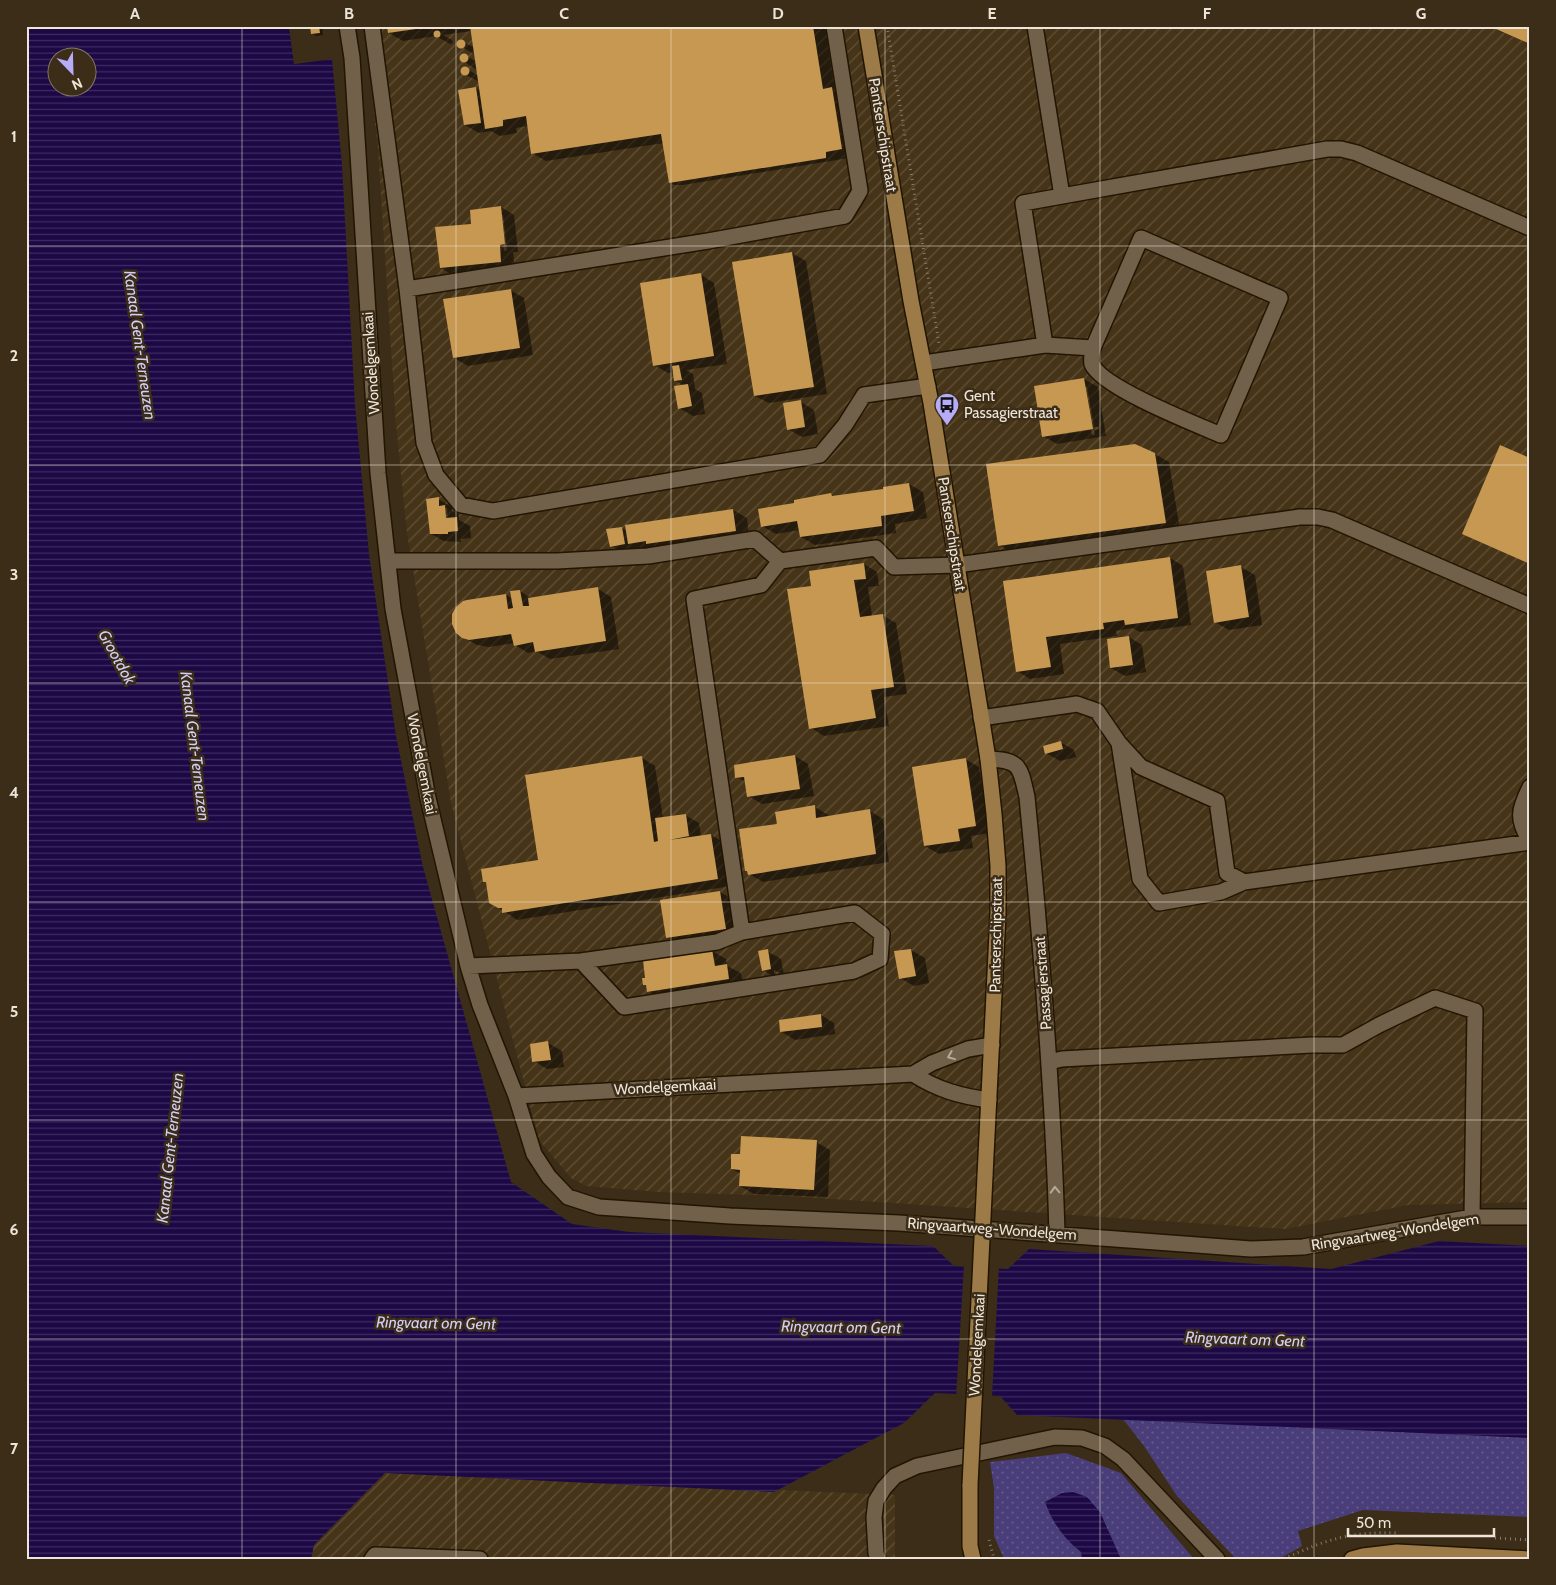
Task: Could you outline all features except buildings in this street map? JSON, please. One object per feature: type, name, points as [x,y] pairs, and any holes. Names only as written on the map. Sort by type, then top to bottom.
[{"type":"main road","name":"Pantserschipstraat","points":[[866,26],[910,302],[928,386],[988,759],[998,866],[998,913],[992,1045]]},
{"type":"main road","name":"Wondelgemkaai","points":[[972,1559],[970,1546],[970,1485],[992,1045]]},
{"type":"main road","points":[[1352,1559],[1397,1552],[1530,1558]]},
{"type":"street","name":"Wondelgemkaai","points":[[348,26],[352,58],[378,473],[393,609],[428,798],[468,966],[480,1006],[516,1096],[913,1074],[932,1063],[968,1049],[992,1045]]},
{"type":"street","points":[[372,26],[407,289],[424,442],[436,475],[460,505],[493,511],[820,455],[845,425],[864,395],[928,386]]},
{"type":"street","points":[[407,289],[708,241],[845,216],[860,191],[834,26]]},
{"type":"street","points":[[1035,26],[1062,196]]},
{"type":"street","points":[[1045,345],[1023,203],[1328,149],[1341,149],[1357,154],[1530,228]]},
{"type":"street","points":[[1141,238],[1280,298],[1221,435],[1127,393],[1095,368],[1092,362],[1092,348],[1141,238]]},
{"type":"street","points":[[924,363],[1045,345],[1092,348]]},
{"type":"street","points":[[742,932],[694,599],[761,585],[780,561],[876,548],[894,567],[957,564],[1300,517],[1318,517],[1332,520],[1530,606]]},
{"type":"street","points":[[389,561],[557,561],[648,556],[755,540],[780,561]]},
{"type":"street","points":[[982,718],[1077,704],[1097,712],[1119,743],[1141,768],[1217,801],[1227,873],[1244,882]]},
{"type":"street","points":[[1119,743],[1140,879],[1159,903],[1221,892],[1244,882],[1530,842],[1521,826],[1519,816],[1522,802],[1530,786]]},
{"type":"street","name":"Passagierstraat","points":[[988,759],[1007,760],[1016,764],[1022,774],[1027,797],[1049,1062],[1057,1234]]},
{"type":"street","points":[[468,966],[581,961],[717,942],[742,932],[855,913],[882,934],[880,959],[854,971],[624,1007],[581,961]]},
{"type":"street","points":[[1049,1062],[1062,1059],[1343,1045],[1435,998],[1475,1011],[1472,1217]]},
{"type":"street","points":[[913,1074],[932,1086],[970,1098],[990,1100]]},
{"type":"street","name":"Ringvaartweg-Wondelgem","points":[[516,1096],[534,1154],[549,1177],[568,1197],[599,1207],[730,1216],[899,1222],[1251,1249],[1304,1247],[1472,1217],[1530,1217]]},
{"type":"street","points":[[878,1559],[874,1517],[876,1502],[884,1488],[895,1476],[917,1466],[1055,1437],[1082,1438],[1105,1446],[1123,1459],[1218,1559]]},
{"type":"street","points":[[372,1559],[375,1554],[480,1559]]},
{"type":"path","points":[[988,1535],[994,1559]]},
{"type":"shaded area","points":[[364,26],[1530,26],[1530,1202],[1408,1205],[1285,1229],[787,1196],[659,1192],[586,1186],[571,1178],[539,1140],[451,803],[407,533],[396,424],[378,149]]},
{"type":"shaded area","points":[[1123,1419],[1530,1438],[1530,1517],[1363,1510],[1298,1531],[1302,1546],[1279,1559],[1236,1559],[1177,1496],[1144,1446]]},
{"type":"shaded area","points":[[1066,1453],[1121,1473],[1194,1559],[1004,1559],[994,1536],[994,1488],[990,1462]]},
{"type":"shaded area","points":[[385,1473],[895,1495],[895,1559],[311,1559],[314,1545]]},
{"type":"water","points":[[26,26],[289,26],[294,64],[332,59],[342,165],[355,405],[369,554],[396,736],[423,867],[511,1182],[572,1224],[629,1232],[933,1246],[954,1266],[1008,1269],[1029,1249],[1331,1269],[1439,1241],[1530,1246],[1530,1438],[1017,1415],[1000,1396],[935,1393],[904,1423],[774,1492],[385,1473],[314,1545],[311,1559],[26,1559]]},
{"type":"water","points":[[1073,1492],[1087,1497],[1100,1512],[1121,1559],[1082,1559],[1081,1552],[1059,1530],[1045,1502],[1062,1493]]},
{"type":"pier","points":[[289,26],[291,26],[296,61],[334,58],[294,64]]},
{"type":"pier","points":[[964,1264],[999,1266],[992,1398],[956,1397]]},
{"type":"place","name":"Gent Passagierstraat","points":[[947,426]]},
{"type":"water label","name":"Kanaal Gent-Terneuzen","points":[[140,345]]},
{"type":"water label","name":"Grootdok","points":[[117,657]]},
{"type":"water label","name":"Kanaal Gent-Terneuzen","points":[[195,746]]},
{"type":"water label","name":"Kanaal Gent-Terneuzen","points":[[170,1148]]},
{"type":"water label","name":"Ringvaart om Gent","points":[[436,1323]]},
{"type":"water label","name":"Ringvaart om Gent","points":[[841,1327]]},
{"type":"water label","name":"Ringvaart om Gent","points":[[1245,1339]]}]
